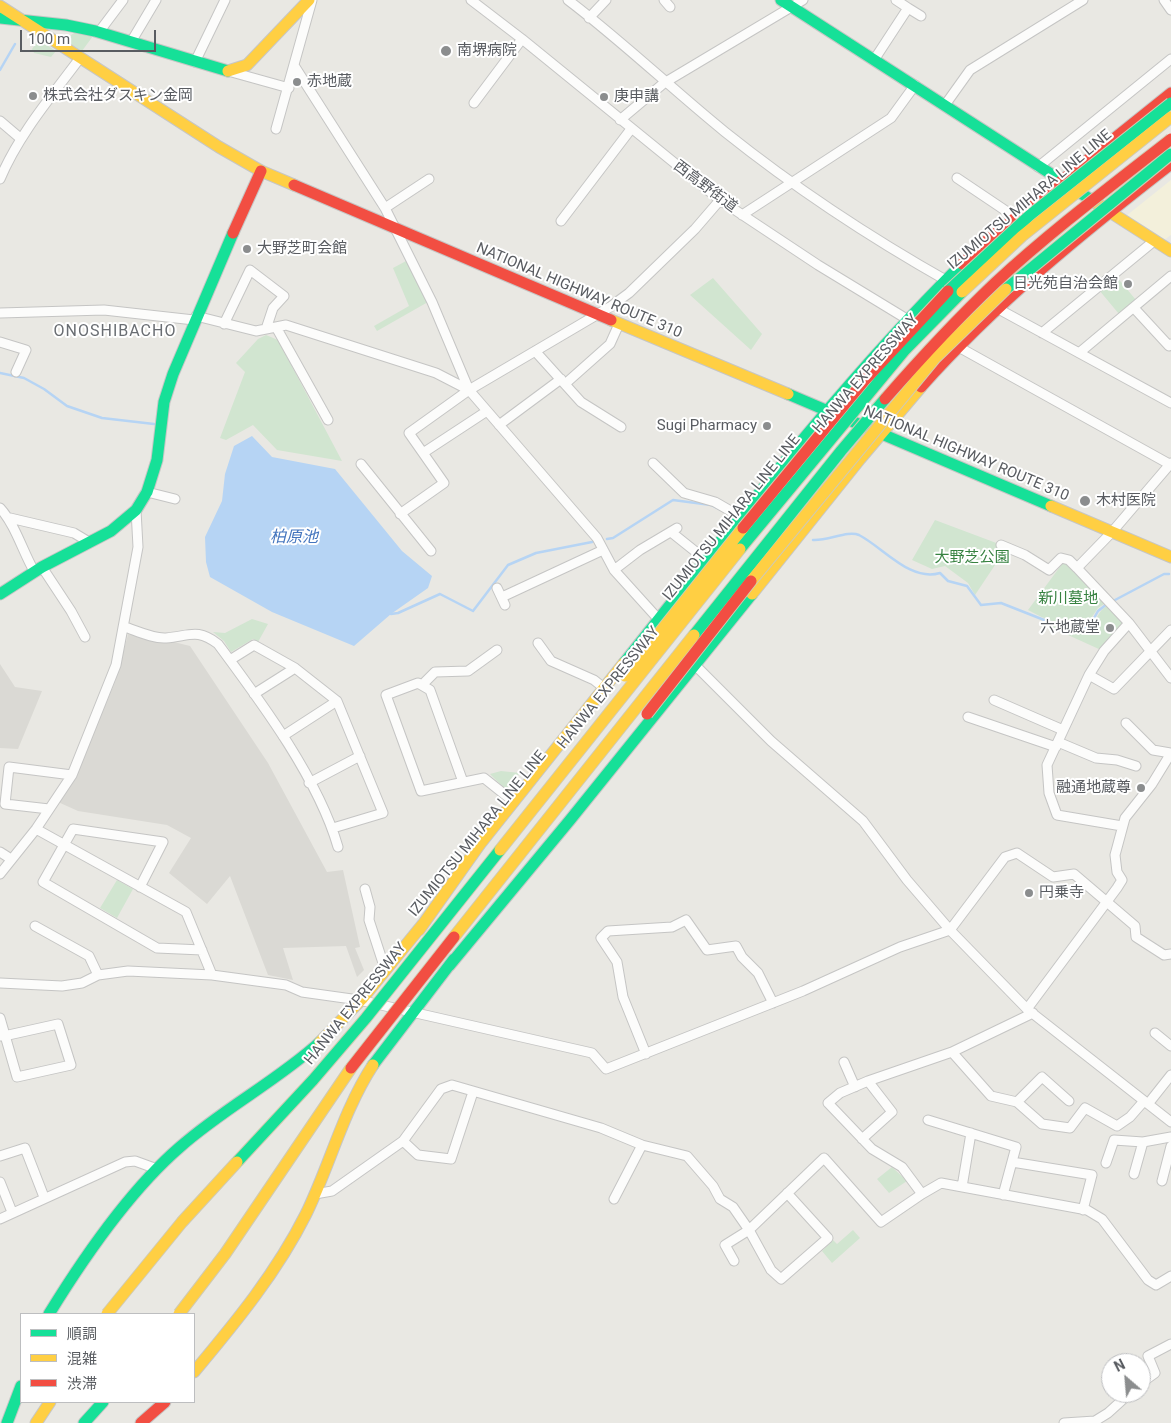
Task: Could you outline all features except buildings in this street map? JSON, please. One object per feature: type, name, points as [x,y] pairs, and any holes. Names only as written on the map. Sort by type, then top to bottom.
[{"type":"main road","points":[[0,18],[73,26],[99,32],[228,71],[247,65],[310,0]]},
{"type":"main road","points":[[781,0],[1171,251]]},
{"type":"main road","name":"NATIONAL HIGHWAY ROUTE 310","points":[[0,6],[261,171],[825,412],[1171,557]]},
{"type":"main road","points":[[419,930],[451,883],[706,560],[825,412],[907,319],[984,242],[1171,93]]},
{"type":"main road","name":"IZUMIOTSU MIHARA LINE LINE","points":[[51,1313],[70,1278],[157,1169],[208,1125],[246,1100],[321,1042],[359,1000],[485,851],[834,414],[914,325],[952,286],[1024,221],[1171,103]]},
{"type":"main road","name":"HANWA EXPRESSWAY","points":[[108,1313],[182,1222],[313,1080],[366,1018],[748,539],[904,351],[982,271],[1015,242],[1062,202],[1171,117]]},
{"type":"main road","name":"HANWA EXPRESSWAY","points":[[180,1313],[242,1230],[357,1059],[841,450],[919,360],[994,284],[1074,215],[1171,139]]},
{"type":"main road","points":[[449,966],[517,875],[647,714],[786,536],[936,358],[990,302],[1101,208],[1171,154]]},
{"type":"main road","points":[[195,1371],[265,1282],[297,1231],[315,1194],[361,1086],[410,1013],[522,881],[880,434],[958,347],[997,308],[1110,211],[1171,164]]},
{"type":"main road","points":[[0,594],[38,569],[111,531],[136,510],[147,492],[157,460],[164,402],[195,318],[261,171]]},
{"type":"main road","points":[[7,1423],[20,1389]]},
{"type":"main road","points":[[36,1423],[49,1403]]},
{"type":"main road","points":[[84,1423],[102,1403]]},
{"type":"main road","points":[[141,1423],[164,1403]]},
{"type":"street","points":[[99,32],[123,0]]},
{"type":"street","points":[[131,42],[156,0]]},
{"type":"street","points":[[195,62],[226,0]]},
{"type":"street","points":[[276,129],[295,67],[310,0]]},
{"type":"street","name":"西高野街道","points":[[471,0],[522,39],[720,200],[742,215],[818,265],[907,319],[1170,464]]},
{"type":"street","points":[[568,0],[664,83],[727,134],[860,229],[945,280],[1171,403]]},
{"type":"street","points":[[589,18],[606,0]]},
{"type":"street","points":[[620,120],[664,83],[803,0]]},
{"type":"street","points":[[896,0],[921,16]]},
{"type":"street","points":[[945,105],[970,70],[1083,0]]},
{"type":"street","points":[[1164,0],[1171,10]]},
{"type":"street","points":[[874,60],[908,8]]},
{"type":"street","points":[[474,103],[522,39]]},
{"type":"street","points":[[0,179],[20,138],[80,58]]},
{"type":"street","points":[[1038,167],[1171,60]]},
{"type":"street","points":[[295,67],[397,230],[432,302],[470,390],[597,538],[614,570],[659,619],[695,665],[771,741],[863,821],[907,880],[950,930],[1030,1011],[1171,1122]]},
{"type":"street","points":[[228,71],[289,88]]},
{"type":"street","points":[[742,215],[891,118],[915,85]]},
{"type":"street","points":[[0,121],[20,138]]},
{"type":"street","points":[[561,220],[631,129]]},
{"type":"street","points":[[957,178],[1015,217]]},
{"type":"street","points":[[385,208],[429,179]]},
{"type":"street","points":[[400,514],[444,483],[409,433],[470,390],[535,350],[598,315],[629,293],[695,229],[720,200]]},
{"type":"street","points":[[1042,333],[1154,241]]},
{"type":"street","points":[[224,324],[250,270],[284,296],[273,308],[266,329]]},
{"type":"street","points":[[1080,353],[1169,281]]},
{"type":"street","points":[[1134,308],[1169,346],[1171,344]]},
{"type":"street","points":[[0,312],[104,310],[195,318],[256,332],[286,325],[436,373],[470,390]]},
{"type":"street","points":[[499,425],[563,382],[610,344],[619,324]]},
{"type":"street","points":[[276,327],[328,420]]},
{"type":"street","points":[[0,342],[26,350],[16,372]]},
{"type":"street","points":[[535,350],[581,402],[621,427]]},
{"type":"street","points":[[423,453],[487,411]]},
{"type":"street","points":[[653,463],[684,493],[715,502],[741,517]]},
{"type":"street","points":[[361,464],[431,551]]},
{"type":"street","points":[[1077,568],[1112,532],[1170,464]]},
{"type":"street","points":[[147,492],[175,499]]},
{"type":"street","points":[[0,508],[10,518],[25,555],[71,611],[85,637]]},
{"type":"street","points":[[0,874],[36,829],[72,774],[116,665],[138,547],[136,510]]},
{"type":"street","points":[[10,518],[74,533],[89,542]]},
{"type":"street","points":[[614,570],[640,550],[674,530],[706,560]]},
{"type":"street","points":[[1002,545],[1026,555],[1049,570],[1061,558],[1069,560],[1129,623],[1171,678]]},
{"type":"street","points":[[497,588],[503,601],[603,550]]},
{"type":"street","points":[[1122,826],[1057,814],[1049,793],[1047,765],[1089,675],[1104,651],[1129,623]]},
{"type":"street","points":[[124,628],[165,639],[193,633],[207,636],[218,644],[283,736],[333,828],[338,847]]},
{"type":"street","points":[[1089,675],[1114,689],[1150,649],[1171,630]]},
{"type":"street","points":[[538,643],[551,662],[594,680],[604,688]]},
{"type":"street","points":[[230,660],[254,645],[295,668],[337,702],[383,813],[333,828]]},
{"type":"street","points":[[422,685],[435,672],[468,671],[497,650]]},
{"type":"street","points":[[254,694],[295,668]]},
{"type":"street","points":[[463,782],[430,690],[418,683],[386,695],[422,790],[484,778],[514,802]]},
{"type":"street","points":[[994,700],[1063,730]]},
{"type":"street","points":[[283,736],[337,702]]},
{"type":"street","points":[[968,717],[1096,758],[1117,760],[1136,766]]},
{"type":"street","points":[[922,1194],[902,1167],[872,1149],[828,1103],[840,1093],[868,1081],[952,1052],[1030,1011],[1122,880],[1117,872],[1115,855],[1125,818],[1152,784],[1171,755],[1153,750],[1126,723]]},
{"type":"street","points":[[309,783],[360,756]]},
{"type":"street","points":[[49,809],[5,804],[9,766],[72,774]]},
{"type":"street","points":[[36,829],[186,912],[212,975]]},
{"type":"street","points":[[140,887],[163,842],[73,829],[43,882],[157,948],[202,950]]},
{"type":"street","points":[[0,852],[12,859]]},
{"type":"street","points":[[0,983],[62,986],[82,983],[98,975],[128,971],[212,975],[286,985],[302,992],[359,1000],[592,1053],[606,1070],[772,1004],[900,947],[950,930],[1005,857],[1017,853],[1053,877],[1074,874],[1108,901],[1135,926],[1136,936],[1164,955],[1171,954]]},
{"type":"street","points":[[365,889],[370,907],[369,920],[385,969]]},
{"type":"street","points":[[646,1054],[623,997],[617,962],[601,938],[608,931],[672,927],[686,920],[708,950],[736,946],[742,956],[758,973],[772,1004]]},
{"type":"street","points":[[35,926],[89,956],[98,975]]},
{"type":"street","points":[[0,1018],[2,1036],[17,1077],[71,1065],[58,1024],[2,1036]]},
{"type":"street","points":[[1155,1033],[1171,1046]]},
{"type":"street","points":[[952,1052],[991,1096],[1017,1102],[1042,1124],[1070,1128],[1085,1108],[1118,1126],[1146,1102],[1171,1075]]},
{"type":"street","points":[[844,1062],[855,1087]]},
{"type":"street","points":[[1017,1102],[1042,1076],[1068,1101]]},
{"type":"street","points":[[862,1139],[892,1112],[868,1081]]},
{"type":"street","points":[[315,1194],[332,1191],[403,1141],[441,1089],[452,1085],[601,1128],[642,1145],[687,1156],[713,1186],[720,1199],[732,1207],[749,1230],[771,1270],[781,1278],[828,1238],[787,1193]]},
{"type":"street","points":[[403,1141],[418,1155],[451,1159],[473,1092]]},
{"type":"street","points":[[928,1120],[1016,1147],[1003,1194]]},
{"type":"street","points":[[962,1187],[971,1133]]},
{"type":"street","points":[[1106,1163],[1114,1140],[1142,1142],[1171,1137]]},
{"type":"street","points":[[1134,1174],[1142,1142]]},
{"type":"street","points":[[614,1199],[642,1145]]},
{"type":"street","points":[[1162,1181],[1171,1146]]},
{"type":"street","points":[[0,1156],[25,1148],[44,1198]]},
{"type":"street","points":[[734,1261],[725,1245],[749,1230],[824,1158],[881,1222],[941,1183],[1003,1194],[1083,1210],[1102,1219],[1148,1280],[1156,1284],[1171,1276]]},
{"type":"street","points":[[0,1218],[125,1162],[136,1161],[157,1169]]},
{"type":"street","points":[[1012,1162],[1092,1175],[1083,1210]]},
{"type":"street","points":[[0,1182],[12,1212]]},
{"type":"street","points":[[1151,1354],[1171,1344]]},
{"type":"street","points":[[1151,1363],[1155,1373],[1151,1376]]},
{"type":"street","points":[[1064,1423],[1095,1421],[1108,1414],[1120,1403]]},
{"type":"shaded area","points":[[1171,180],[1171,235],[1164,240],[1126,216]]},
{"type":"shaded area","points":[[129,631],[190,646],[268,763],[327,872],[343,870],[360,947],[355,948],[364,970],[357,977],[346,946],[283,948],[293,980],[268,975],[230,876],[207,904],[169,873],[191,838],[167,825],[78,811],[58,802],[77,773],[115,682]]},
{"type":"shaded area","points":[[0,664],[15,687],[42,691],[18,749],[0,748]]},
{"type":"green space","points":[[76,32],[93,36],[82,51],[69,43],[71,35]]},
{"type":"green space","points":[[39,40],[56,51],[51,57],[34,53],[32,49]]},
{"type":"green space","points":[[408,260],[428,302],[377,331],[374,326],[409,306],[393,268]]},
{"type":"green space","points":[[1116,276],[1136,300],[1119,314],[1099,290]]},
{"type":"green space","points":[[713,278],[762,334],[751,350],[690,295]]},
{"type":"green space","points":[[266,335],[278,340],[342,461],[277,450],[253,425],[226,440],[220,438],[245,372],[236,363],[258,339]]},
{"type":"green space","name":"大野芝公園","points":[[935,520],[1007,547],[975,595],[968,583],[945,566],[932,569],[912,560]]},
{"type":"green space","name":"新川墓地","points":[[1069,563],[1107,602],[1098,608],[1085,627],[1055,622],[1028,610],[1062,564]]},
{"type":"green space","points":[[1109,605],[1124,621],[1122,627],[1101,650],[1046,625],[1047,623],[1067,631],[1080,632],[1091,626],[1101,610]]},
{"type":"green space","points":[[252,619],[268,624],[258,642],[253,639],[231,652],[224,641],[213,632],[225,633]]},
{"type":"green space","points":[[501,771],[520,773],[508,788],[504,788],[490,774]]},
{"type":"green space","points":[[117,880],[133,889],[117,918],[100,908]]},
{"type":"green space","points":[[892,1167],[907,1181],[889,1193],[877,1179]]},
{"type":"green space","points":[[853,1230],[860,1238],[832,1263],[822,1251],[833,1240],[837,1244]]},
{"type":"water","name":"柏原池","points":[[252,436],[272,457],[335,469],[402,551],[432,576],[428,588],[391,614],[354,646],[272,612],[210,577],[206,562],[205,537],[222,501],[225,474],[234,446]]},
{"type":"waterway","points":[[0,70],[15,44]]},
{"type":"waterway","points":[[0,373],[24,378],[44,389],[67,406],[102,418],[154,424]]},
{"type":"waterway","points":[[607,539],[613,538],[673,500],[711,505],[719,509]]},
{"type":"waterway","points":[[813,540],[849,534],[859,535],[898,562],[918,573],[940,573],[948,581],[967,586],[981,605],[1001,603],[1067,629],[1089,627],[1098,611],[1107,604]]},
{"type":"waterway","points":[[391,614],[398,613],[440,594],[473,611],[508,565],[536,553],[592,542]]},
{"type":"waterway","points":[[1115,600],[1164,574],[1169,574]]},
{"type":"traffic: fast","points":[[781,0],[1093,201]]},
{"type":"traffic: fast","points":[[0,18],[66,25],[95,31],[228,71]]},
{"type":"traffic: fast","points":[[948,291],[1030,215],[1171,103]]},
{"type":"traffic: fast","points":[[1006,289],[1171,154]]},
{"type":"traffic: fast","points":[[0,594],[42,567],[111,531],[136,510],[147,492],[157,460],[164,402],[173,374],[233,233]]},
{"type":"traffic: fast","points":[[624,663],[829,408],[916,311],[962,264]]},
{"type":"traffic: fast","points":[[740,549],[904,351],[962,292]]},
{"type":"traffic: fast","points":[[788,394],[1051,506]]},
{"type":"traffic: fast","points":[[694,635],[885,399]]},
{"type":"traffic: fast","points":[[449,966],[570,820],[752,594]]},
{"type":"traffic: fast","points":[[237,1162],[313,1080],[366,1018],[500,850]]},
{"type":"traffic: fast","points":[[373,1065],[454,959]]},
{"type":"traffic: fast","points":[[50,1313],[92,1248],[125,1204],[161,1164],[197,1133],[320,1042]]},
{"type":"traffic: fast","points":[[7,1423],[20,1389]]},
{"type":"traffic: fast","points":[[84,1423],[102,1403]]},
{"type":"traffic: slow","points":[[228,71],[247,65],[309,0]]},
{"type":"traffic: slow","points":[[0,6],[219,147],[261,171],[294,185]]},
{"type":"traffic: slow","points":[[962,292],[1022,236],[1171,117]]},
{"type":"traffic: slow","points":[[1093,201],[1171,251]]},
{"type":"traffic: slow","points":[[751,581],[935,358],[1006,289]]},
{"type":"traffic: slow","points":[[611,320],[788,394]]},
{"type":"traffic: slow","points":[[752,594],[860,459],[921,387]]},
{"type":"traffic: slow","points":[[1051,506],[1171,557]]},
{"type":"traffic: slow","points":[[625,676],[743,528]]},
{"type":"traffic: slow","points":[[500,850],[740,549]]},
{"type":"traffic: slow","points":[[454,937],[694,635]]},
{"type":"traffic: slow","points":[[419,930],[480,844],[624,663]]},
{"type":"traffic: slow","points":[[320,1042],[362,999],[423,924]]},
{"type":"traffic: slow","points":[[195,1371],[255,1296],[295,1235],[315,1195],[353,1101],[373,1065]]},
{"type":"traffic: slow","points":[[180,1313],[225,1254],[351,1068]]},
{"type":"traffic: slow","points":[[108,1313],[182,1222],[237,1162]]},
{"type":"traffic: slow","points":[[36,1423],[49,1403]]},
{"type":"traffic: jam","points":[[962,264],[985,242],[1171,93]]},
{"type":"traffic: jam","points":[[885,399],[938,340],[995,283],[1059,227],[1171,139]]},
{"type":"traffic: jam","points":[[921,387],[979,326],[1041,270],[1171,164]]},
{"type":"traffic: jam","points":[[233,233],[261,171]]},
{"type":"traffic: jam","points":[[294,185],[611,320]]},
{"type":"traffic: jam","points":[[743,528],[864,381],[948,291]]},
{"type":"traffic: jam","points":[[647,714],[751,581]]},
{"type":"traffic: jam","points":[[351,1068],[454,937]]},
{"type":"traffic: jam","points":[[141,1423],[164,1403]]},
{"type":"place","name":"南堺病院","points":[[446,51]]},
{"type":"place","name":"赤地蔵","points":[[297,82]]},
{"type":"place","name":"株式会社ダスキン金岡","points":[[33,96]]},
{"type":"place","name":"庚申講","points":[[604,97]]},
{"type":"place","name":"大野芝町会館","points":[[247,249]]},
{"type":"place","name":"日光苑自治会館","points":[[1128,284]]},
{"type":"place","name":"Sugi Pharmacy","points":[[767,426]]},
{"type":"place","name":"木村医院","points":[[1085,501]]},
{"type":"place","name":"六地蔵堂","points":[[1110,628]]},
{"type":"place","name":"融通地蔵尊","points":[[1141,788]]},
{"type":"place","name":"円乗寺","points":[[1029,893]]},
{"type":"district","name":"ONOSHIBACHO","points":[[115,332]]}]
